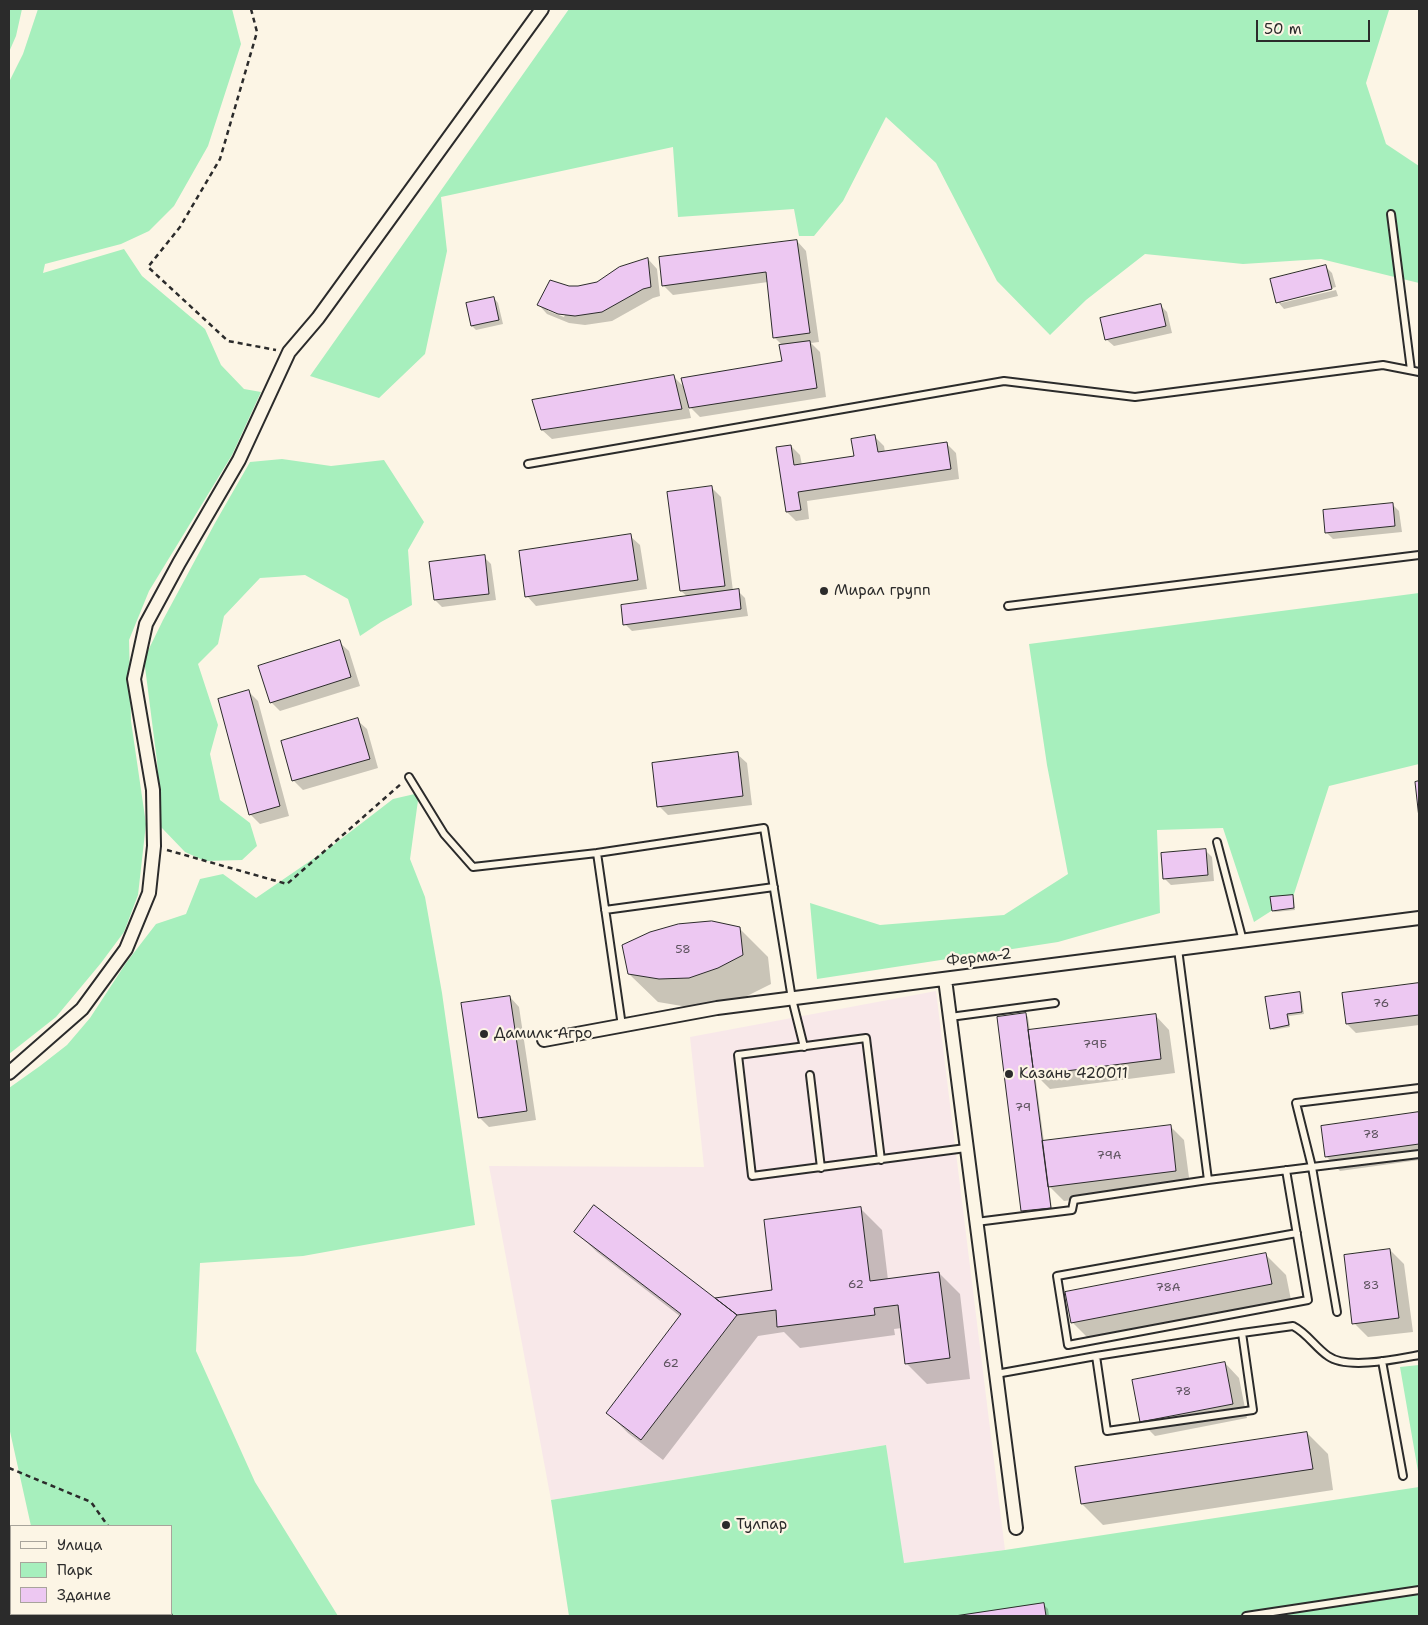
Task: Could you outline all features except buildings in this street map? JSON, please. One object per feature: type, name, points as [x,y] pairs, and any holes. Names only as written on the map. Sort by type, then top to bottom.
[{"type":"street","points":[[9,1074],[82,1009],[126,949],[149,894],[154,846],[153,790],[134,679],[146,624],[179,562],[239,460],[289,352],[318,318],[542,9]]},
{"type":"street","name":"Ферма-2","points":[[544,1040],[717,1008],[1419,918]]},
{"type":"street","points":[[945,979],[1016,1528]]},
{"type":"lane","points":[[1391,214],[1411,370]]},
{"type":"lane","points":[[528,464],[1004,381],[1135,397],[1383,364],[1419,372]]},
{"type":"lane","points":[[1008,606],[1419,555]]},
{"type":"lane","points":[[409,777],[444,834],[473,866],[597,853],[764,828],[792,999],[804,1047]]},
{"type":"lane","points":[[1217,842],[1243,941]]},
{"type":"lane","points":[[597,853],[622,1026]]},
{"type":"lane","points":[[605,910],[774,887]]},
{"type":"lane","points":[[1178,949],[1208,1180]]},
{"type":"lane","points":[[950,1017],[1055,1003]]},
{"type":"lane","points":[[881,1160],[866,1038],[738,1054],[752,1176],[821,1168],[881,1160],[966,1148]]},
{"type":"lane","points":[[810,1075],[821,1168]]},
{"type":"lane","points":[[1337,1312],[1312,1167],[1296,1103],[1419,1088]]},
{"type":"lane","points":[[976,1222],[1072,1210],[1074,1200],[1208,1180],[1419,1154]]},
{"type":"lane","points":[[1286,1170],[1297,1233],[1308,1300],[1068,1344],[1056,1276],[1297,1233]]},
{"type":"lane","points":[[996,1374],[1096,1356],[1293,1326],[1309,1337],[1329,1357],[1346,1362],[1382,1362],[1419,1354]]},
{"type":"lane","points":[[1096,1356],[1107,1431],[1253,1410],[1242,1333]]},
{"type":"lane","points":[[1382,1362],[1403,1476]]},
{"type":"lane","points":[[1246,1616],[1419,1590]]},
{"type":"path","points":[[251,9],[257,32],[220,159],[180,227],[148,267],[228,341],[289,352]]},
{"type":"path","points":[[154,846],[287,884],[409,777]]},
{"type":"path","points":[[9,1468],[91,1502],[107,1525]]},
{"type":"shaded area","points":[[936,991],[1005,1550],[903,1563],[885,1445],[551,1500],[489,1166],[704,1167],[690,1037]]},
{"type":"green space","points":[[9,9],[22,9],[16,36],[9,52]]},
{"type":"green space","points":[[38,9],[232,9],[241,44],[208,146],[174,206],[149,231],[121,244],[45,264],[43,273],[124,249],[142,276],[205,329],[221,365],[244,389],[261,392],[232,455],[149,591],[129,640],[131,721],[146,824],[138,895],[124,932],[56,1017],[9,1054],[9,82],[23,54]]},
{"type":"green space","points":[[569,9],[1392,9],[1389,10],[1366,83],[1386,144],[1419,166],[1419,283],[1321,259],[1243,264],[1145,254],[1086,300],[1050,335],[997,281],[936,163],[886,117],[843,201],[814,236],[799,236],[794,209],[678,217],[673,147],[441,197],[447,251],[425,354],[379,398],[310,376]]},
{"type":"green space","points":[[282,459],[331,466],[384,460],[424,522],[408,550],[412,605],[360,636],[348,599],[305,575],[260,578],[224,616],[218,644],[198,664],[218,725],[210,754],[220,800],[250,823],[257,846],[242,860],[205,861],[185,852],[161,827],[157,761],[144,659],[215,523],[250,462]]},
{"type":"green space","points":[[1419,593],[1419,764],[1329,786],[1293,897],[1254,922],[1223,828],[1157,830],[1160,913],[1058,942],[817,979],[810,903],[880,925],[1004,915],[1068,874],[1047,765],[1029,644]]},
{"type":"green space","points":[[419,793],[410,859],[425,897],[442,993],[475,1225],[303,1256],[200,1263],[196,1351],[255,1482],[338,1616],[51,1616],[172,1615],[172,1525],[31,1525],[9,1427],[9,1088],[67,1045],[90,1018],[126,963],[156,924],[186,914],[200,879],[223,874],[256,898],[332,846],[393,799]]},
{"type":"green space","points":[[1419,1365],[1419,1477],[1400,1367]]},
{"type":"green space","name":"Тулпар","points":[[886,1445],[904,1563],[1005,1550],[1419,1487],[1419,1616],[569,1616],[551,1500]]},
{"type":"place","name":"Мирал групп","points":[[824,591]]},
{"type":"place","name":"Дамилк Агро","points":[[484,1034]]},
{"type":"place","name":"Казань 420011","points":[[1009,1074]]},
{"type":"place","name":"Тулпар","points":[[726,1525]]}]
